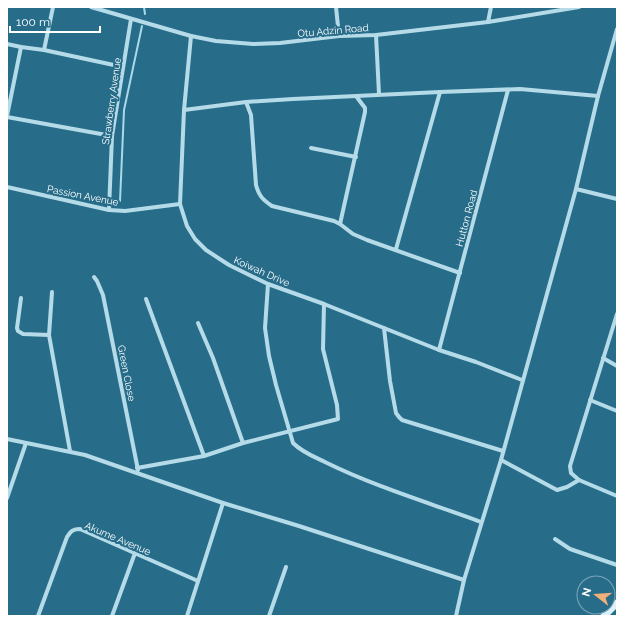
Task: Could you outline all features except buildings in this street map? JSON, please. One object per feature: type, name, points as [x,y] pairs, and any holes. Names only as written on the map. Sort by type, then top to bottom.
[{"type":"main road","points":[[604,616],[617,603]]},
{"type":"street","points":[[44,50],[53,7]]},
{"type":"street","name":"Otu Adzin Road","points":[[91,7],[191,36],[216,41],[253,44],[280,43],[339,36],[376,35],[488,22],[579,7]]},
{"type":"street","points":[[336,7],[339,36]]},
{"type":"street","points":[[488,22],[491,7]]},
{"type":"street","name":"Strawberry Avenue","points":[[109,210],[112,136],[131,19]]},
{"type":"street","points":[[456,616],[464,580],[501,460],[576,189],[598,96],[617,29]]},
{"type":"street","points":[[376,35],[379,94]]},
{"type":"street","name":"Koiwah Drive","points":[[191,36],[184,110],[180,204],[187,226],[195,239],[206,250],[229,265],[268,284],[324,304],[439,350],[476,362],[522,380]]},
{"type":"street","points":[[7,44],[44,50],[123,67]]},
{"type":"street","points":[[21,47],[7,116],[112,136]]},
{"type":"street","points":[[184,110],[246,102],[379,94],[533,89],[598,96]]},
{"type":"street","name":"Hutton Road","points":[[439,350],[508,90]]},
{"type":"street","points":[[396,250],[440,92]]},
{"type":"street","points":[[340,224],[356,157],[365,110],[356,96]]},
{"type":"street","points":[[246,102],[251,115],[256,185],[260,197],[272,206],[340,224],[353,234],[460,273]]},
{"type":"street","points":[[311,148],[356,157]]},
{"type":"street","name":"Passion Avenue","points":[[7,187],[109,210],[125,211],[180,204]]},
{"type":"street","points":[[576,189],[617,199]]},
{"type":"street","name":"Green Close","points":[[94,277],[103,295],[139,474]]},
{"type":"street","points":[[268,284],[265,307],[265,328],[269,356],[289,432],[292,440],[298,448],[347,473],[481,522]]},
{"type":"street","points":[[52,292],[49,335],[70,451]]},
{"type":"street","points":[[21,298],[17,328],[18,331],[23,334],[49,335]]},
{"type":"street","points":[[146,299],[204,456]]},
{"type":"street","points":[[137,468],[204,456],[243,443],[336,421],[339,418],[337,405],[323,349],[324,304]]},
{"type":"street","points":[[617,314],[570,466],[572,473],[579,480],[617,496]]},
{"type":"street","points":[[198,323],[213,358],[243,443]]},
{"type":"street","points":[[384,328],[390,381],[396,413],[399,417],[402,420],[503,451]]},
{"type":"street","points":[[603,358],[617,366]]},
{"type":"street","points":[[590,400],[617,411]]},
{"type":"street","points":[[7,438],[92,457],[223,503],[299,526],[464,580]]},
{"type":"street","points":[[7,498],[26,443]]},
{"type":"street","points":[[501,460],[557,490],[567,487],[579,480]]},
{"type":"street","points":[[187,616],[223,503]]},
{"type":"street","name":"Akume Avenue","points":[[38,616],[67,537],[71,531],[80,529],[198,581]]},
{"type":"street","points":[[555,539],[570,549],[617,565]]},
{"type":"street","points":[[112,616],[136,553]]},
{"type":"street","points":[[269,616],[286,568]]},
{"type":"waterway","points":[[144,7],[145,14]]},
{"type":"waterway","points":[[120,201],[124,110],[142,26]]}]
